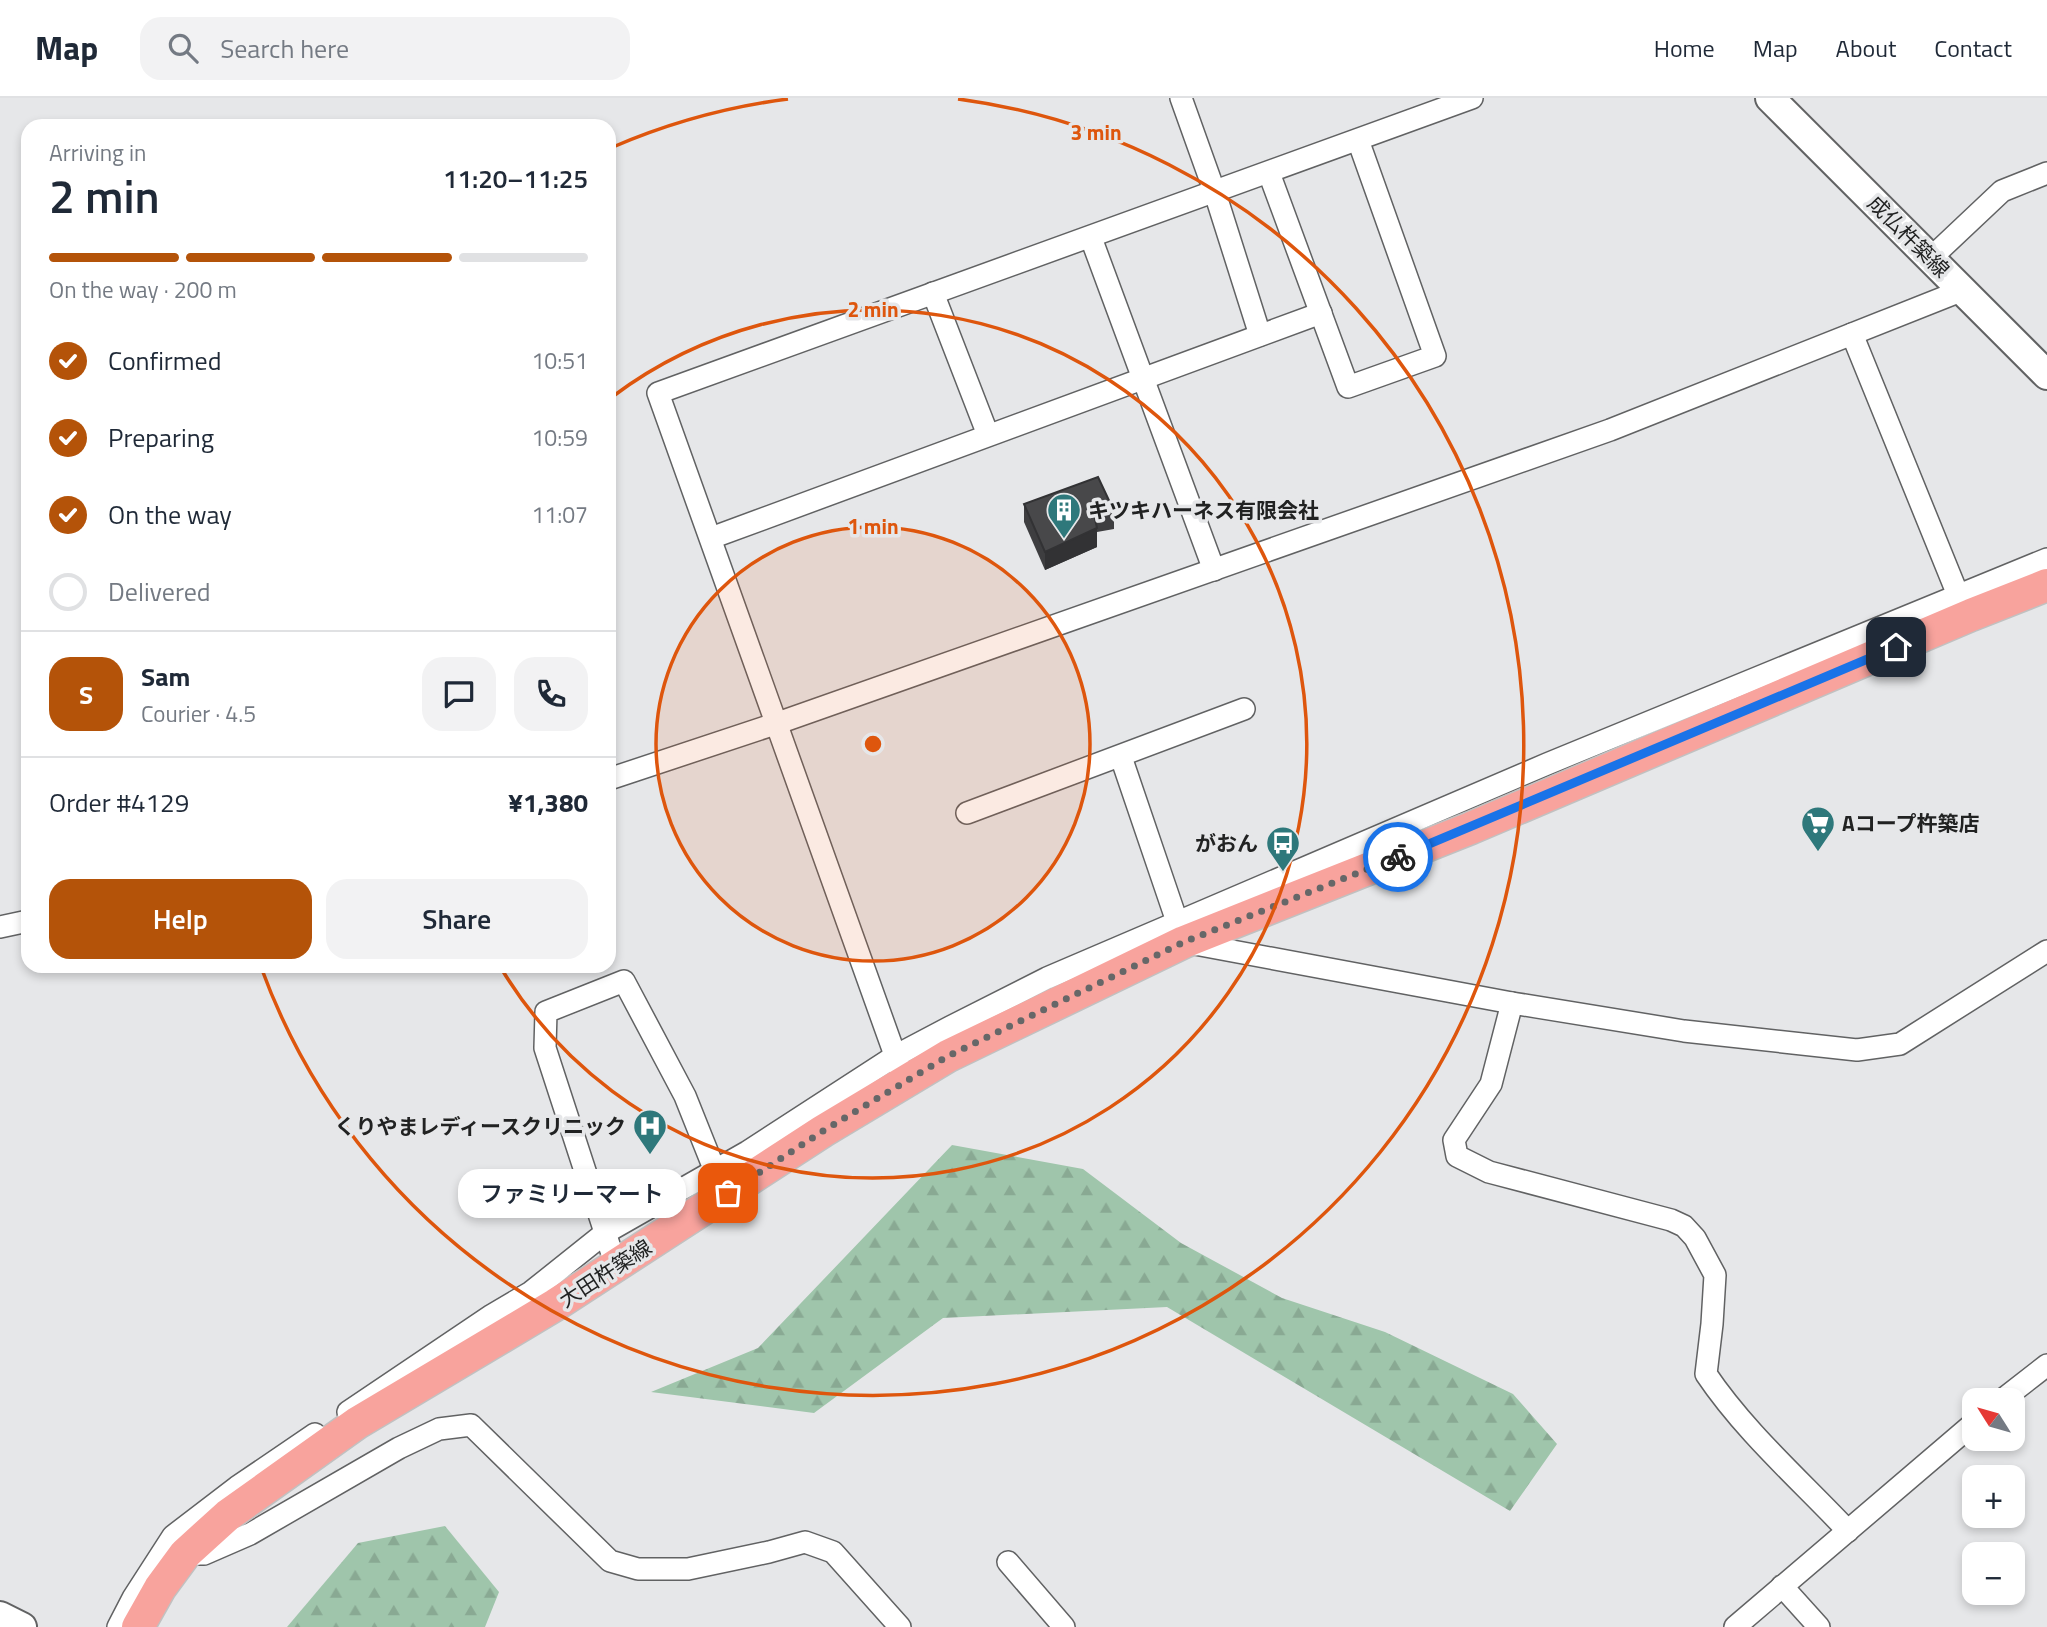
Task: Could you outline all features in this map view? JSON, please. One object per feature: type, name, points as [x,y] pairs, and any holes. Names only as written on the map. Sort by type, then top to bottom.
[{"type":"main road","name":"成仏杵築線","points":[[1777,100],[2047,375]]},
{"type":"main road","name":"大田杵築線","points":[[138,1627],[160,1588],[185,1555],[228,1515],[357,1423],[555,1305],[615,1266],[721,1182],[900,1069],[948,1056],[1181,932],[1471,828],[1965,605],[2047,586]]},
{"type":"main road","points":[[0,1616],[22,1627]]},
{"type":"street","points":[[1181,98],[1215,192],[1260,335]]},
{"type":"street","points":[[900,1069],[658,393],[1472,98]]},
{"type":"street","points":[[1269,173],[1348,387],[1435,356],[1358,140]]},
{"type":"street","points":[[1931,258],[2002,191],[2038,177],[2047,162]]},
{"type":"street","points":[[1091,238],[1214,569]]},
{"type":"street","points":[[616,777],[778,723],[1610,430],[1963,290]]},
{"type":"street","points":[[933,293],[988,435]]},
{"type":"street","points":[[711,538],[1321,313]]},
{"type":"street","points":[[1852,334],[1965,605],[2047,559]]},
{"type":"street","points":[[967,813],[1244,709]]},
{"type":"street","points":[[1121,757],[1181,932],[1512,1003],[1684,1031],[1857,1050],[1899,1044],[2047,951]]},
{"type":"street","points":[[0,927],[21,922]]},
{"type":"street","points":[[118,1627],[133,1598],[173,1536],[247,1480],[460,1336],[531,1292],[605,1233],[721,1182],[685,1096],[624,981],[546,1012],[545,1048],[605,1233],[615,1266]]},
{"type":"street","points":[[1512,1003],[1491,1084],[1454,1140],[1457,1156],[1489,1172],[1671,1220],[1684,1226],[1695,1238],[1715,1275],[1706,1374],[1717,1390],[1789,1470],[1848,1531]]},
{"type":"street","points":[[2017,1388],[2047,1365]]},
{"type":"street","points":[[185,1555],[204,1554],[250,1534],[399,1448],[439,1429],[471,1425],[610,1560],[638,1569],[688,1569],[805,1542],[833,1552],[900,1627]]},
{"type":"street","points":[[1735,1627],[1962,1433]]},
{"type":"street","points":[[1008,1562],[1064,1627]]},
{"type":"street","points":[[1782,1586],[1819,1627]]},
{"type":"green space","points":[[952,1145],[1083,1169],[1181,1243],[1282,1298],[1385,1332],[1513,1394],[1557,1444],[1510,1511],[1167,1307],[943,1318],[814,1413],[651,1392],[758,1348]]},
{"type":"green space","points":[[445,1526],[499,1592],[485,1627],[287,1627],[358,1543]]},
{"type":"building","points":[[1098,477],[1114,511],[1094,514],[1097,528],[1045,552],[1024,504]]},
{"type":"way so far","points":[[728,1193],[823,1131],[948,1056],[1184,942],[1398,857]]},
{"type":"place","name":"キツキハーネス有限会社","points":[[1064,540]]},
{"type":"place","name":"Aコープ杵築店","points":[[1818,853]]},
{"type":"place","name":"がおん","points":[[1283,873]]},
{"type":"place","name":"くりやまレディースクリニック","points":[[650,1156]]},
{"type":"place","name":"ファミリーマート","points":[[728,1193]]},
{"type":"route","points":[[1398,857],[1896,647]]}]
